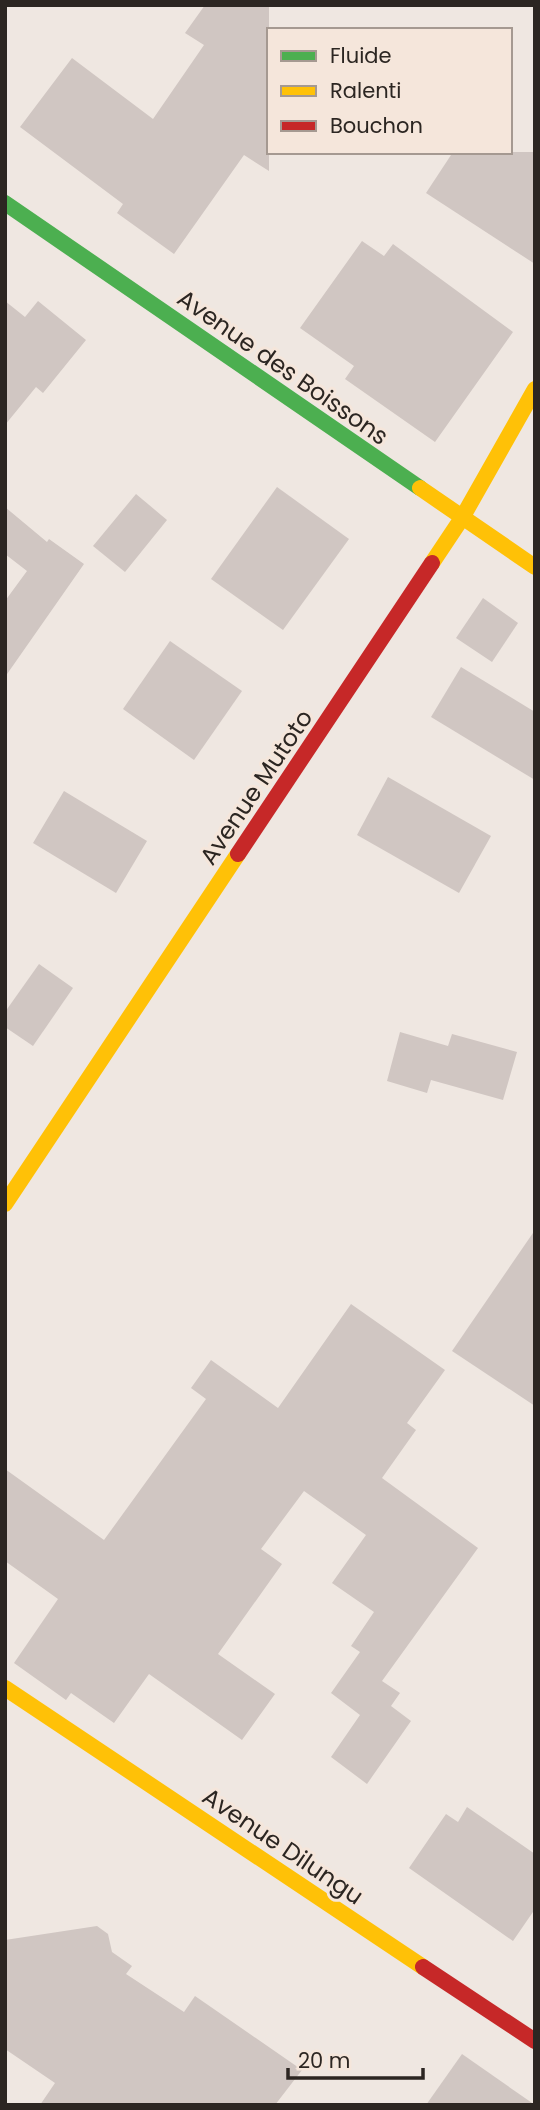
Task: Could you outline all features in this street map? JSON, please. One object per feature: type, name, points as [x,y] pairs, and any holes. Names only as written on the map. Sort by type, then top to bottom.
[{"type":"street","name":"Avenue des Boissons","points":[[5,203],[535,568]]},
{"type":"street","name":"Avenue Mutoto","points":[[5,1204],[462,518],[535,389]]},
{"type":"street","name":"Avenue Dilungu","points":[[5,1688],[535,2041]]},
{"type":"building","points":[[205,5],[269,5],[269,171],[244,155],[174,254],[117,213],[123,204],[20,127],[72,58],[153,119],[204,45],[185,33]]},
{"type":"building","points":[[535,152],[535,264],[426,193],[452,154]]},
{"type":"building","points":[[362,241],[384,256],[393,244],[513,332],[435,442],[345,379],[354,366],[300,328]]},
{"type":"building","points":[[5,301],[25,317],[38,301],[86,340],[43,393],[36,387],[5,425]]},
{"type":"building","points":[[277,487],[349,539],[283,630],[211,579]]},
{"type":"building","points":[[136,494],[167,520],[125,572],[93,546]]},
{"type":"building","points":[[5,507],[47,542],[49,539],[84,564],[5,677],[5,601],[27,571],[5,554]]},
{"type":"building","points":[[483,598],[518,623],[492,662],[456,638]]},
{"type":"building","points":[[170,641],[242,691],[194,760],[123,709]]},
{"type":"building","points":[[461,667],[535,712],[535,780],[431,717]]},
{"type":"building","points":[[388,777],[491,836],[459,893],[357,835]]},
{"type":"building","points":[[64,791],[147,841],[116,893],[33,843]]},
{"type":"building","points":[[39,964],[73,988],[33,1046],[5,1027],[5,1012]]},
{"type":"building","points":[[400,1032],[448,1046],[452,1034],[517,1052],[503,1100],[431,1080],[427,1093],[387,1081]]},
{"type":"building","points":[[535,1230],[535,1406],[452,1351]]},
{"type":"building","points":[[351,1304],[445,1370],[407,1423],[416,1430],[382,1478],[478,1548],[382,1681],[400,1693],[391,1706],[411,1721],[367,1784],[331,1757],[360,1715],[331,1693],[360,1652],[351,1646],[374,1612],[332,1583],[366,1535],[304,1491],[261,1549],[282,1564],[218,1654],[275,1694],[242,1740],[149,1674],[114,1723],[71,1693],[66,1700],[14,1663],[58,1599],[5,1561],[5,1469],[104,1540],[206,1399],[191,1388],[211,1360],[278,1408]]},
{"type":"building","points":[[467,1807],[535,1854],[535,1909],[513,1941],[409,1868],[446,1814],[458,1822]]},
{"type":"building","points":[[97,1926],[108,1934],[112,1952],[132,1966],[126,1974],[184,2012],[195,1996],[302,2070],[275,2105],[40,2105],[55,2083],[5,2049],[5,1940]]},
{"type":"building","points":[[462,2054],[535,2105],[426,2105]]},
{"type":"traffic: fast","points":[[5,203],[420,488]]},
{"type":"traffic: slow","points":[[432,563],[462,518],[535,389]]},
{"type":"traffic: slow","points":[[420,488],[535,567]]},
{"type":"traffic: slow","points":[[5,1204],[238,854]]},
{"type":"traffic: slow","points":[[5,1688],[423,1967]]},
{"type":"traffic: jam","points":[[238,854],[432,563]]},
{"type":"traffic: jam","points":[[423,1967],[535,2041]]}]
